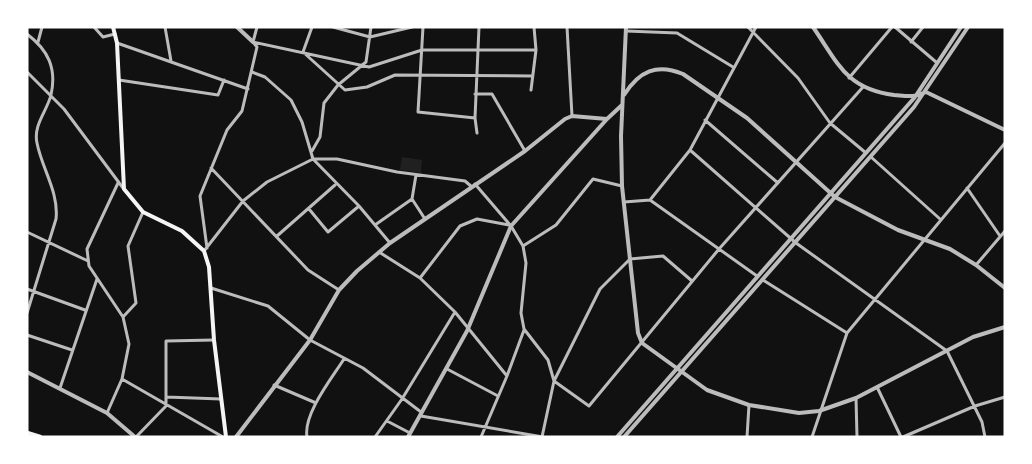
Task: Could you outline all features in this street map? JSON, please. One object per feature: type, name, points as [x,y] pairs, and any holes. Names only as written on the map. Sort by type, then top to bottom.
[{"type":"highway","points":[[27,433],[40,437]]},
{"type":"main road","points":[[113,27],[117,43],[124,189],[143,212],[182,231],[205,249],[209,267],[224,437]]},
{"type":"street","points":[[38,42],[42,27]]},
{"type":"street","points":[[94,27],[103,37],[116,34]]},
{"type":"street","points":[[165,27],[171,61]]},
{"type":"street","points":[[205,249],[200,196],[227,130],[242,111],[257,47],[237,27]]},
{"type":"street","points":[[253,42],[256,27]]},
{"type":"street","points":[[303,52],[312,27]]},
{"type":"street","points":[[333,27],[370,37],[412,27]]},
{"type":"street","points":[[312,152],[320,136],[324,103],[338,85],[366,62],[370,27]]},
{"type":"street","points":[[423,27],[418,112],[475,118]]},
{"type":"street","points":[[477,133],[475,94],[479,27]]},
{"type":"street","points":[[531,90],[536,50],[534,27]]},
{"type":"street","points":[[567,27],[572,116]]},
{"type":"street","points":[[748,27],[798,78],[830,123],[866,153]]},
{"type":"street","points":[[650,200],[690,150],[756,27]]},
{"type":"street","points":[[813,27],[849,78],[863,87],[880,93],[915,97],[926,92]]},
{"type":"street","points":[[849,78],[893,27],[936,62]]},
{"type":"street","points":[[910,42],[922,27]]},
{"type":"street","points":[[617,437],[915,97],[961,27]]},
{"type":"street","points":[[624,437],[926,92],[951,48],[968,27]]},
{"type":"street","points":[[733,67],[677,33],[626,29],[622,186],[638,333],[642,343],[707,390],[749,405],[799,413],[819,411],[856,398],[973,337],[1005,327]]},
{"type":"street","points":[[27,34],[48,54],[51,94],[36,129],[36,142],[58,204],[56,219],[27,313]]},
{"type":"street","points":[[253,42],[362,67],[369,67],[422,50],[536,50]]},
{"type":"street","points":[[117,43],[248,89]]},
{"type":"street","points":[[303,52],[345,90],[353,90],[394,75],[532,76]]},
{"type":"street","points":[[624,96],[644,72],[654,69],[673,70],[683,74],[747,118],[830,194],[898,230],[950,249],[976,265],[1005,288]]},
{"type":"street","points":[[27,72],[51,94],[124,189]]},
{"type":"street","points":[[252,72],[265,77],[291,100],[313,159],[335,185],[359,206],[390,243]]},
{"type":"street","points":[[119,80],[218,95],[224,80]]},
{"type":"street","points":[[205,249],[243,201],[267,182],[313,159],[337,159],[416,175],[465,181],[473,185],[511,226],[523,246],[526,263],[521,313],[524,330],[548,360],[554,381],[590,406],[719,249],[863,87]]},
{"type":"street","points":[[926,92],[1005,130]]},
{"type":"street","points":[[475,94],[492,94],[525,151]]},
{"type":"street","points":[[387,422],[409,435],[467,331],[511,226],[623,104]]},
{"type":"street","points":[[236,437],[310,340],[339,290],[379,252],[572,116],[607,119]]},
{"type":"street","points":[[705,120],[778,183]]},
{"type":"street","points":[[812,437],[846,333],[1005,143]]},
{"type":"street","points":[[690,150],[757,206],[796,243],[947,351],[975,406],[985,437]]},
{"type":"street","points":[[871,157],[940,219]]},
{"type":"street","points":[[211,168],[308,270],[339,290]]},
{"type":"street","points":[[416,175],[412,199],[425,219]]},
{"type":"street","points":[[523,246],[556,225],[593,179],[622,186]]},
{"type":"street","points":[[107,413],[122,379],[129,344],[123,317],[97,279],[88,261],[90,242],[118,183]]},
{"type":"street","points":[[277,236],[335,185]]},
{"type":"street","points":[[967,188],[1000,236]]},
{"type":"street","points":[[375,225],[412,199]]},
{"type":"street","points":[[624,202],[650,200],[757,276]]},
{"type":"street","points":[[309,209],[328,232],[359,206]]},
{"type":"street","points":[[123,317],[136,303],[128,246],[143,212]]},
{"type":"street","points":[[420,278],[460,226],[477,219],[511,226]]},
{"type":"street","points":[[976,265],[1005,231]]},
{"type":"street","points":[[27,232],[88,261]]},
{"type":"street","points":[[379,252],[420,278],[455,312],[467,331],[507,376]]},
{"type":"street","points":[[211,288],[268,306],[310,340],[363,368],[422,415],[542,437],[554,381],[600,289],[630,259],[663,256],[692,281]]},
{"type":"street","points":[[60,388],[97,279]]},
{"type":"street","points":[[763,280],[846,333]]},
{"type":"street","points":[[27,289],[85,310]]},
{"type":"street","points":[[375,437],[402,399],[455,312]]},
{"type":"street","points":[[481,437],[524,330]]},
{"type":"street","points":[[27,334],[72,350]]},
{"type":"street","points":[[27,372],[107,413],[135,437],[166,406],[166,341],[214,340]]},
{"type":"street","points":[[307,437],[306,429],[316,403],[344,359]]},
{"type":"street","points":[[447,369],[498,396]]},
{"type":"street","points":[[122,379],[224,437]]},
{"type":"street","points":[[274,385],[316,403]]},
{"type":"street","points":[[876,386],[902,437],[975,406],[1005,397]]},
{"type":"street","points":[[166,397],[220,399]]},
{"type":"street","points":[[856,398],[857,437]]},
{"type":"street","points":[[747,437],[749,405]]},
{"type":"shaded area","points":[[402,157],[422,160],[421,173],[400,170]]}]
